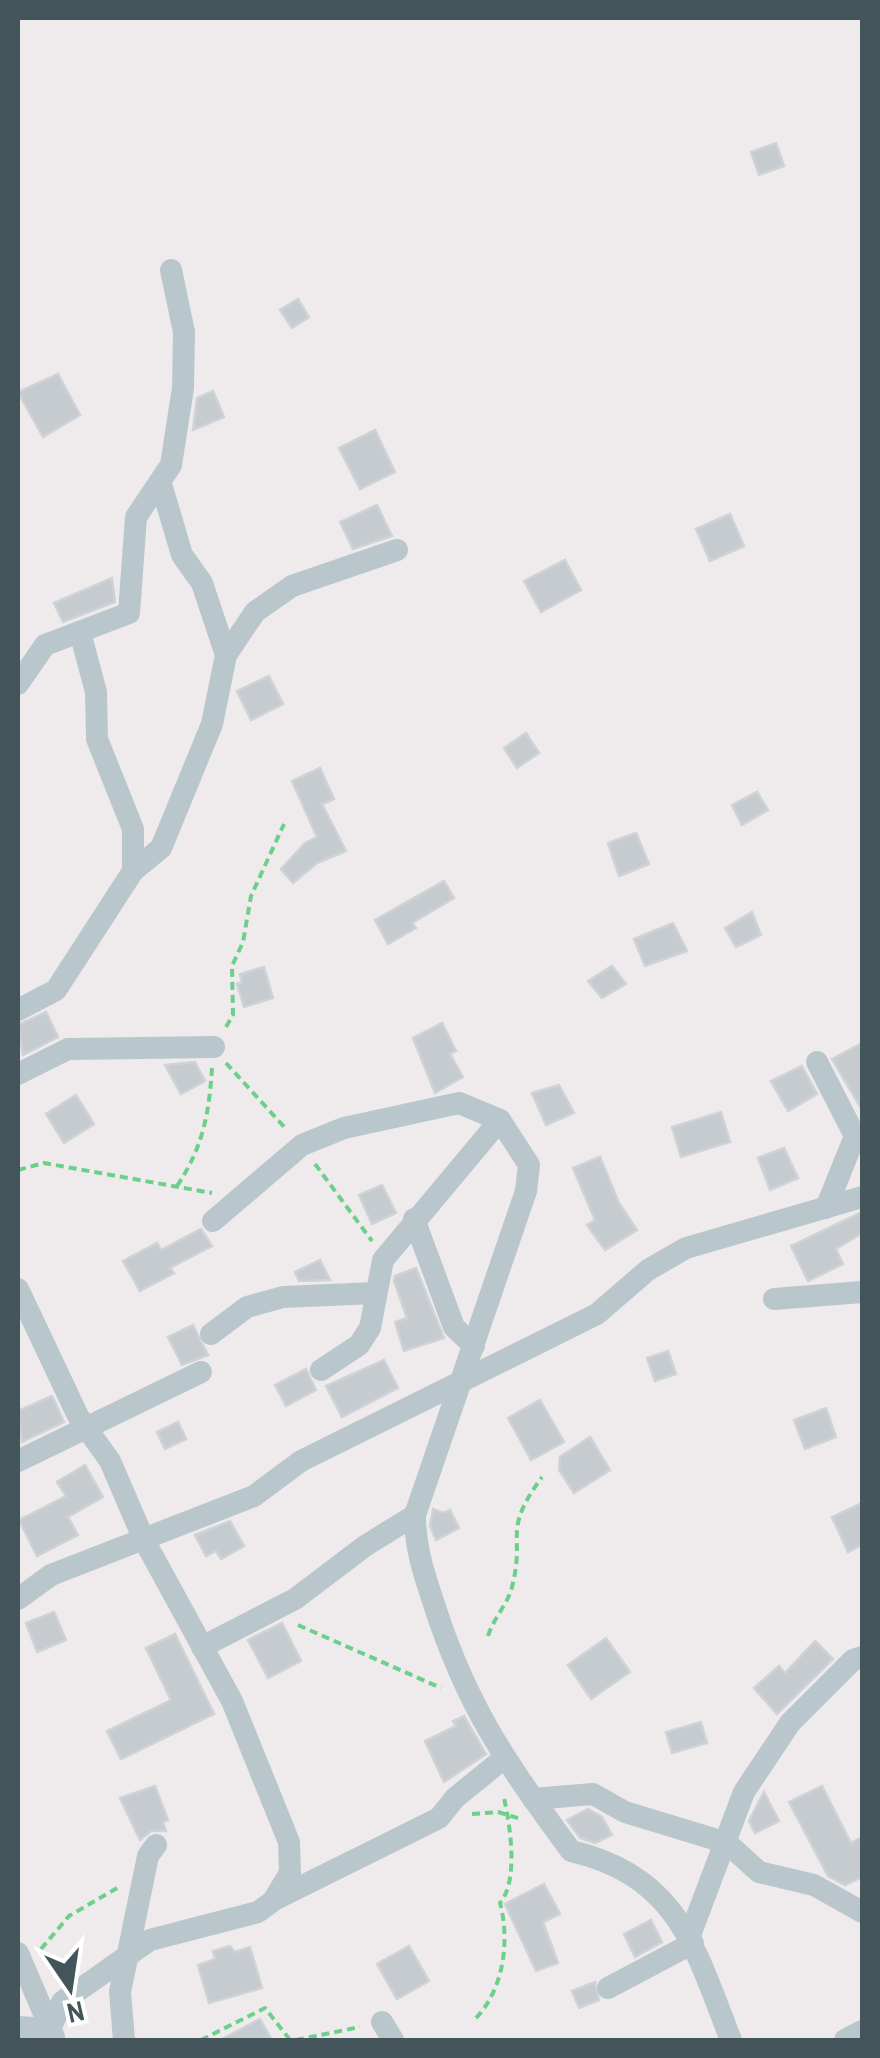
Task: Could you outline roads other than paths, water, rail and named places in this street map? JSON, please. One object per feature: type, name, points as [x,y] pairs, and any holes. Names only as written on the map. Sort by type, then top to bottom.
[{"type":"street","points":[[18,684],[45,644],[129,613],[136,517],[170,465],[182,388],[184,332],[172,270]]},
{"type":"street","points":[[161,484],[182,555],[202,583],[226,655]]},
{"type":"street","points":[[18,1010],[56,990],[133,871],[161,848],[212,724],[226,655],[255,612],[292,586],[397,550]]},
{"type":"street","points":[[80,632],[96,692],[97,739],[132,829],[133,871]]},
{"type":"street","points":[[18,1074],[68,1049],[214,1047]]},
{"type":"street","points":[[817,1062],[858,1134],[826,1208]]},
{"type":"street","points":[[213,1221],[302,1145],[344,1128],[460,1102],[500,1120],[529,1165],[526,1190],[415,1515],[415,1546],[456,1672],[499,1761],[572,1851],[609,1860],[663,1896],[691,1939],[731,2040]]},
{"type":"street","points":[[322,1370],[365,1337],[384,1260],[414,1219],[500,1120]]},
{"type":"street","points":[[18,1599],[51,1575],[254,1496],[300,1461],[598,1314],[648,1270],[686,1248],[862,1196]]},
{"type":"street","points":[[414,1219],[454,1326],[474,1346]]},
{"type":"street","points":[[18,1289],[88,1430],[110,1461],[144,1540],[232,1702],[289,1842],[290,1873],[273,1901]]},
{"type":"street","points":[[774,1299],[862,1292]]},
{"type":"street","points":[[211,1334],[247,1307],[283,1297],[374,1293]]},
{"type":"street","points":[[18,1460],[88,1430],[202,1372]]},
{"type":"street","points":[[202,1647],[295,1599],[365,1546],[415,1515]]},
{"type":"street","points":[[608,1988],[691,1939],[744,1792],[790,1723],[853,1660],[862,1657]]},
{"type":"street","points":[[53,2035],[62,2002],[150,1940],[258,1912],[440,1818],[455,1798],[499,1761]]},
{"type":"street","points":[[539,1808],[593,1794],[625,1812],[727,1842],[759,1872],[814,1885],[862,1912]]},
{"type":"street","points":[[124,2040],[120,1992],[144,1872],[156,1844]]},
{"type":"street","points":[[19,1956],[53,2035]]},
{"type":"street","points":[[18,2027],[53,2035]]},
{"type":"street","points":[[844,2040],[862,2032]]}]
